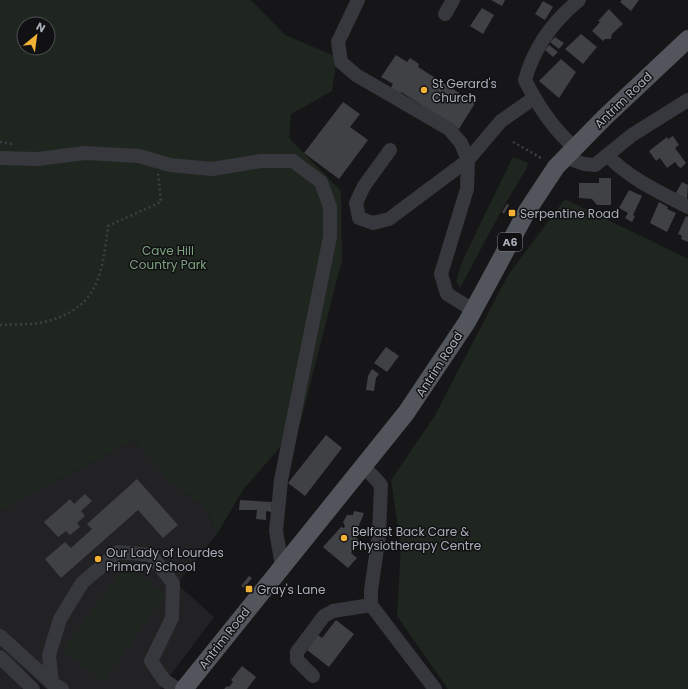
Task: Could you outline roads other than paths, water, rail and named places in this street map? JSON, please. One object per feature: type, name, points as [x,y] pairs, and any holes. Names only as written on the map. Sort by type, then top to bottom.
[{"type":"main road","name":"Antrim Road","points":[[184,689],[414,402],[473,310],[527,212],[556,167],[688,39]]},
{"type":"street","points":[[358,0],[338,42],[341,62],[356,75],[448,129],[461,143],[468,160],[467,189],[441,274],[447,294],[473,310]]},
{"type":"street","points":[[445,14],[453,0]]},
{"type":"street","points":[[579,0],[563,12],[541,41],[530,62],[525,80],[534,98],[566,140],[570,152],[584,164],[595,165],[632,135],[688,100]]},
{"type":"street","points":[[390,150],[364,186],[356,203],[359,218],[372,223],[389,219],[468,160],[501,121],[534,98]]},
{"type":"street","points":[[0,158],[37,160],[86,153],[139,156],[170,164],[212,169],[261,161],[293,161],[321,182],[330,207],[330,236],[281,480],[276,530],[282,566]]},
{"type":"street","points":[[607,155],[619,167],[639,182],[688,207]]},
{"type":"street","points":[[362,468],[371,474],[381,485],[379,536],[371,590],[371,606],[435,689]]},
{"type":"street","points":[[57,686],[49,655],[60,619],[82,583],[118,552],[151,555],[173,582],[172,618],[151,661],[164,680],[177,689]]},
{"type":"street","points":[[313,676],[297,660],[297,652],[324,616],[333,611],[371,606]]},
{"type":"street","points":[[0,636],[57,686]]},
{"type":"street","points":[[0,657],[33,689]]},
{"type":"place","name":"St Gerard's Church","points":[[424,90]]},
{"type":"place","name":"Serpentine Road","points":[[512,213]]},
{"type":"place","name":"Belfast Back Care & Physiotherapy Centre","points":[[344,538]]},
{"type":"place","name":"Our Lady of Lourdes Primary School","points":[[98,559]]},
{"type":"place","name":"Gray's Lane","points":[[249,589]]},
{"type":"park label","name":"Cave Hill Country Park","points":[[168,257]]}]
